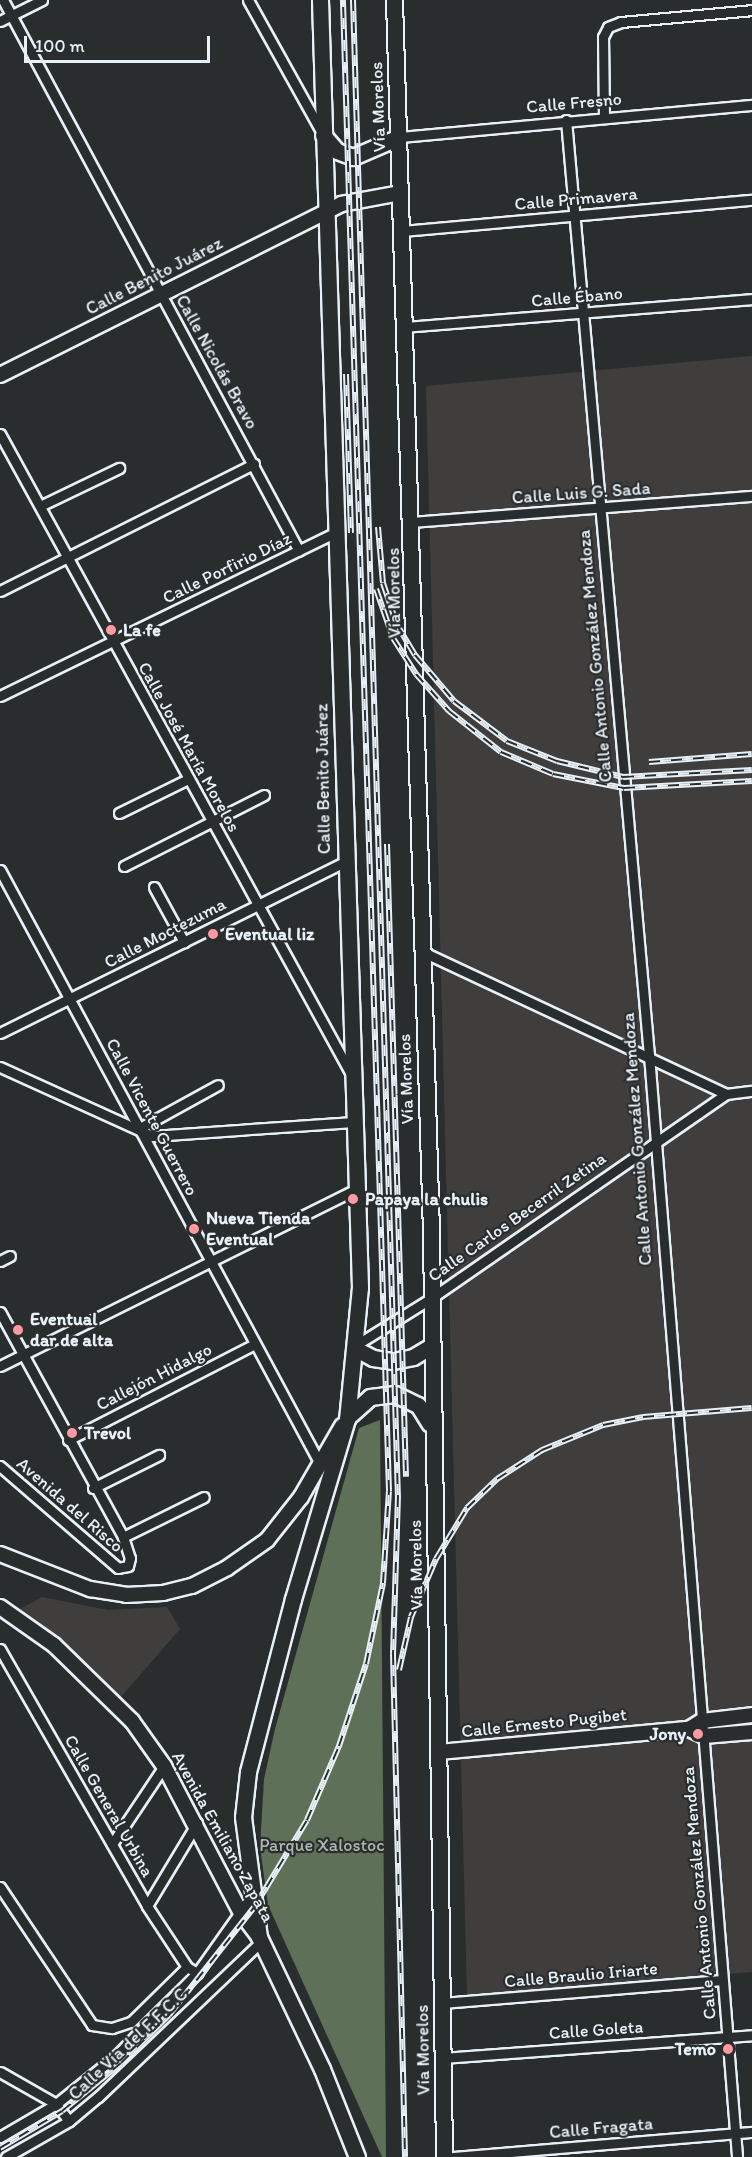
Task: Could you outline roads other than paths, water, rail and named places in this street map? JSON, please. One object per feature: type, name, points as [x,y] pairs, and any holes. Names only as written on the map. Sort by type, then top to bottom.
[{"type":"main road","name":"Calle Benito Juárez","points":[[320,0],[338,531],[344,862],[360,1287],[356,1347]]},
{"type":"main road","name":"Vía Morelos","points":[[394,0],[412,522],[439,1752],[444,2157]]},
{"type":"main road","points":[[323,135],[337,152],[352,157],[399,137]]},
{"type":"main road","points":[[347,1419],[356,1347],[373,1358],[393,1361],[413,1357],[431,1346]]},
{"type":"main road","points":[[357,2157],[322,2069],[260,1939],[243,1817],[248,1772],[326,1466],[347,1419],[362,1401],[378,1394],[395,1394],[418,1405],[431,1427]]},
{"type":"street","name":"Calle Nicolás Bravo","points":[[3,0],[299,550]]},
{"type":"street","points":[[0,21],[42,0]]},
{"type":"street","points":[[248,0],[323,135]]},
{"type":"street","points":[[604,117],[603,37],[609,27],[621,22],[752,10]]},
{"type":"street","name":"Calle Fresno","points":[[399,137],[566,120],[752,105]]},
{"type":"street","name":"Calle Antonio González Mendoza","points":[[566,120],[584,313],[597,507],[649,1056],[653,1141],[704,1736],[737,2157]]},
{"type":"street","name":"Calle Benito Juárez","points":[[0,375],[326,211],[350,201],[400,193]]},
{"type":"street","name":"Calle Primavera","points":[[402,231],[752,200]]},
{"type":"street","name":"Calle Ébano","points":[[404,327],[752,299]]},
{"type":"street","name":"Calle José María Morelos","points":[[0,434],[255,905],[351,1074]]},
{"type":"street","points":[[0,591],[69,559],[254,464]]},
{"type":"street","points":[[40,506],[118,468]]},
{"type":"street","name":"Calle Luis G. Sada","points":[[412,522],[752,496]]},
{"type":"street","name":"Calle Porfirio Díaz","points":[[0,696],[338,531]]},
{"type":"street","points":[[119,813],[188,779]]},
{"type":"street","points":[[124,866],[264,795]]},
{"type":"street","name":"Calle Moctezuma","points":[[0,1033],[344,862]]},
{"type":"street","name":"Calle Vicente Guerrero","points":[[0,870],[255,1344],[326,1466]]},
{"type":"street","points":[[154,887],[184,942]]},
{"type":"street","points":[[420,951],[649,1056],[726,1094]]},
{"type":"street","points":[[0,1067],[138,1129],[164,1138],[354,1122]]},
{"type":"street","points":[[138,1129],[218,1085]]},
{"type":"street","name":"Calle Carlos Becerril Zetina","points":[[356,1347],[430,1299],[653,1141],[726,1094],[752,1091]]},
{"type":"street","points":[[0,1366],[357,1189]]},
{"type":"street","points":[[0,1261],[10,1256]]},
{"type":"street","points":[[0,1312],[93,1488],[123,1537],[204,1497]]},
{"type":"street","name":"Callejón Hidalgo","points":[[68,1440],[255,1344]]},
{"type":"street","points":[[93,1488],[159,1455]]},
{"type":"street","name":"Avenida del Risco","points":[[0,1466],[118,1568],[130,1563],[123,1537]]},
{"type":"street","points":[[0,1554],[43,1574],[99,1591],[135,1595],[192,1586],[227,1568],[267,1540],[326,1466]]},
{"type":"street","name":"Avenida Emiliano Zapata","points":[[0,1607],[54,1645],[87,1674],[132,1721],[164,1766],[198,1823],[241,1913],[260,1939]]},
{"type":"street","name":"Calle General Urbina","points":[[0,1649],[147,1906],[187,1967],[197,1973]]},
{"type":"street","name":"Calle Ernesto Pugibet","points":[[439,1752],[689,1729],[702,1720],[752,1715]]},
{"type":"street","points":[[689,1729],[704,1736],[752,1732]]},
{"type":"street","points":[[112,1844],[164,1766]]},
{"type":"street","points":[[147,1906],[198,1823]]},
{"type":"street","points":[[0,1887],[92,2025],[112,2028],[131,2022],[187,1967]]},
{"type":"street","name":"Calle Vía del F.F.C.C","points":[[0,2137],[56,2103],[117,2055],[197,1973],[253,1894]]},
{"type":"street","name":"Calle Vía del F.F.C.C","points":[[6,2157],[69,2121],[260,1939]]},
{"type":"street","name":"Calle Braulio Iriarte","points":[[442,2003],[722,1980]]},
{"type":"street","name":"Calle Goleta","points":[[442,2058],[752,2035]]},
{"type":"street","points":[[1,2073],[56,2103],[69,2121]]},
{"type":"street","name":"Calle Fragata","points":[[452,2157],[752,2132]]},
{"type":"railway","points":[[0,2148],[62,2111],[121,2063],[169,2015],[255,1906],[307,1820],[339,1746],[366,1664],[383,1583],[389,1491],[343,0]]},
{"type":"railway","points":[[353,0],[398,1496],[393,1654],[405,2157]]},
{"type":"railway","points":[[346,374],[351,533]]},
{"type":"railway","points":[[378,527],[383,583],[397,625],[415,655],[454,701],[507,741],[557,761],[623,777],[752,770]]},
{"type":"railway","points":[[376,589],[393,638],[416,674],[449,711],[501,752],[553,774],[624,788],[752,781]]},
{"type":"railway","points":[[649,762],[752,754]]},
{"type":"railway","points":[[387,844],[406,1477]]},
{"type":"railway","points":[[399,1670],[411,1617],[436,1559],[467,1508],[497,1479],[542,1450],[603,1425],[643,1417],[752,1408]]},
{"type":"place","name":"La fe","points":[[111,630]]},
{"type":"place","name":"Eventual liz","points":[[213,934]]},
{"type":"place","name":"Papaya la chulis","points":[[353,1199]]},
{"type":"place","name":"Nueva Tienda Eventual","points":[[194,1229]]},
{"type":"place","name":"Eventual dar de alta","points":[[18,1330]]},
{"type":"place","name":"Trevol","points":[[72,1433]]},
{"type":"place","name":"Jony","points":[[698,1734]]},
{"type":"place","name":"Temo","points":[[728,2049]]},
{"type":"park label","name":"Parque Xalostoc","points":[[322,1845]]}]
